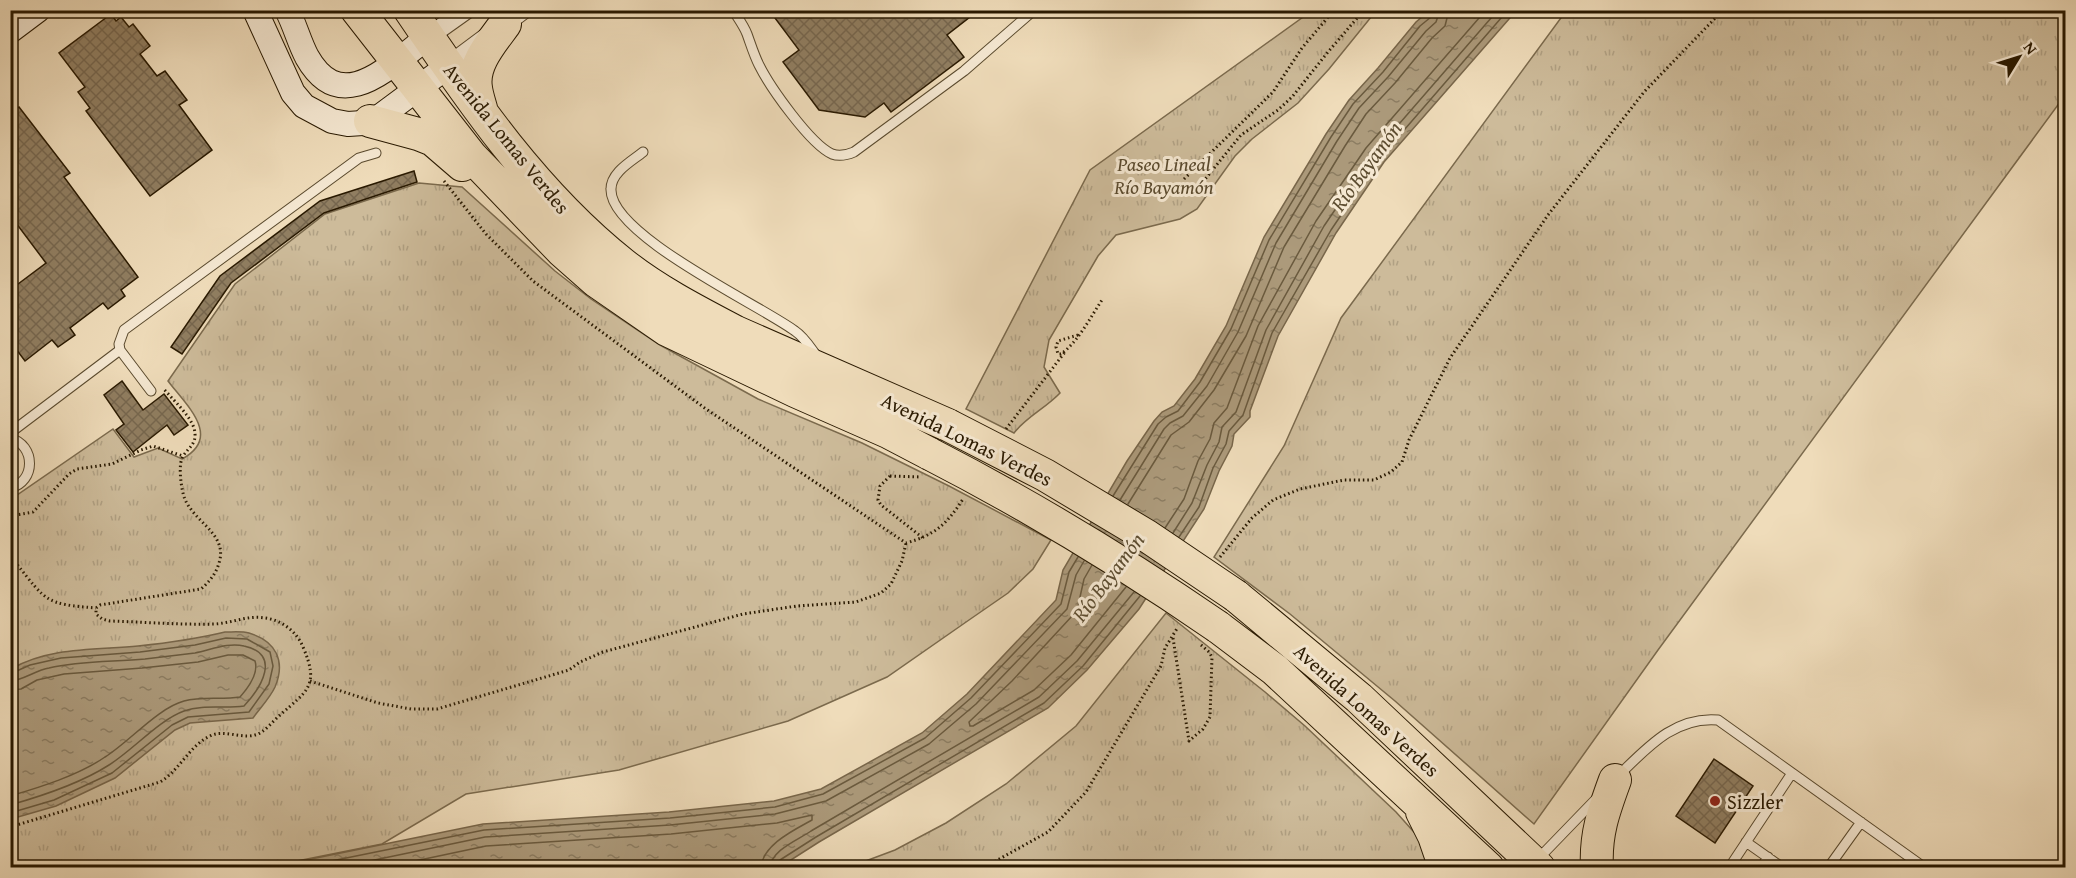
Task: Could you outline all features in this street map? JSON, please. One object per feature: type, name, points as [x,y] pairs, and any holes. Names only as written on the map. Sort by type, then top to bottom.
[{"type":"highway","name":"Avenida Lomas Verdes","points":[[357,10],[471,156],[562,251],[596,281],[668,330],[795,391],[888,432],[991,486],[1102,550],[1218,627],[1275,670],[1488,867]]},
{"type":"highway","name":"Avenida Lomas Verdes","points":[[410,10],[483,116],[543,189],[599,244],[625,265],[653,285],[710,318],[833,376],[948,425],[1062,486],[1147,536],[1236,596],[1359,698],[1534,866]]},
{"type":"highway","points":[[483,116],[475,87],[479,64],[486,50],[514,17]]},
{"type":"highway","points":[[370,121],[433,140],[480,186],[494,196],[513,200]]},
{"type":"highway","points":[[1597,867],[1596,846],[1601,818],[1615,780]]},
{"type":"highway","points":[[1416,800],[1434,836],[1445,867]]},
{"type":"street","points":[[10,31],[38,10]]},
{"type":"street","points":[[255,10],[293,93],[304,106],[332,121],[348,124],[370,121],[394,108],[514,17]]},
{"type":"street","points":[[287,10],[307,57],[318,72],[338,86],[352,86],[367,82],[466,10]]},
{"type":"lane","points":[[733,10],[747,32],[758,65],[812,139],[834,155],[845,156],[854,152],[964,71],[1034,10]]},
{"type":"lane","points":[[643,152],[617,173],[612,184],[613,200],[624,216],[648,237],[701,276],[794,330],[833,376]]},
{"type":"lane","points":[[150,391],[120,350],[119,344],[124,330],[360,158],[376,153]]},
{"type":"lane","points":[[10,433],[120,350]]},
{"type":"lane","points":[[10,438],[23,445],[29,454],[31,464],[23,482],[10,488]]},
{"type":"lane","points":[[1534,866],[1615,780],[1664,734],[1679,725],[1706,719],[1718,720],[1925,867]]},
{"type":"lane","points":[[1729,867],[1792,773]]},
{"type":"lane","points":[[1828,867],[1861,822]]},
{"type":"lane","points":[[1746,842],[1783,867]]},
{"type":"lane","points":[[1761,867],[1768,857]]},
{"type":"path","points":[[1184,178],[1268,97],[1302,48],[1334,10]]},
{"type":"path","points":[[1197,189],[1241,135],[1278,110],[1292,97],[1364,10]]},
{"type":"path","points":[[1221,556],[1252,518],[1273,500],[1300,489],[1344,480],[1374,480],[1391,472],[1402,462],[1409,440],[1450,358],[1548,214],[1644,92],[1723,10]]},
{"type":"path","points":[[1078,334],[1058,341],[1056,346],[1058,354],[1065,352],[1078,334],[1102,300]]},
{"type":"path","points":[[10,561],[16,563],[42,595],[54,603],[96,608],[100,605],[201,589],[209,581],[218,568],[222,547],[186,502],[181,478],[181,459],[195,441],[195,430],[159,383],[150,391]]},
{"type":"path","points":[[10,516],[33,512],[69,474],[78,469],[112,464],[153,446],[183,456]]},
{"type":"path","points":[[890,476],[880,486],[878,500],[881,505],[923,538]]},
{"type":"path","points":[[310,681],[378,703],[411,709],[437,710],[569,670],[580,662],[603,652],[743,614],[856,602],[881,594],[891,584],[902,561],[906,543]]},
{"type":"path","points":[[10,827],[160,782],[170,776],[201,741],[216,733],[257,735],[304,694],[310,681],[311,667],[303,644],[294,632],[282,623],[265,618],[247,618],[217,624],[110,621],[96,614],[96,608]]},
{"type":"path","points":[[983,867],[1048,832],[1086,792],[1161,666],[1165,648],[1173,636],[1189,741],[1203,729],[1210,717],[1212,657]]},
{"type":"green space","name":"Paseo Lineal Río Bayamón","points":[[1313,10],[1376,11],[1298,103],[1252,139],[1235,156],[1197,209],[1180,219],[1116,235],[1098,256],[1049,340],[1044,367],[1060,393],[1014,433],[966,409],[1090,170]]},
{"type":"green space","points":[[1566,11],[2065,11],[2066,94],[1658,650],[1534,824],[1395,701],[1290,614],[1214,557],[1284,446],[1341,318]]},
{"type":"green space","points":[[419,183],[462,187],[555,271],[591,299],[660,345],[758,399],[862,443],[1051,540],[1033,569],[1008,593],[887,677],[788,721],[619,770],[466,794],[382,844],[267,867],[11,868],[10,500],[113,429],[134,457],[158,448],[182,459],[194,450],[200,441],[197,421],[168,381],[235,284],[325,214]]},
{"type":"green space","points":[[1166,613],[1305,726],[1396,812],[1421,840],[1432,868],[847,868],[895,850],[946,823],[1006,784],[1076,726]]},
{"type":"water","name":"Río Bayamón","points":[[1429,11],[1516,11],[1384,162],[1336,233],[1278,336],[1250,411],[1250,417],[1234,434],[1232,446],[1204,509],[1139,609],[1087,670],[1048,708],[780,867],[267,868],[483,824],[669,812],[774,801],[821,789],[922,733],[967,694],[1056,600],[1063,570],[1127,461],[1154,421],[1162,412],[1174,406],[1195,379],[1226,326],[1264,237],[1326,134],[1349,100],[1416,22]]},
{"type":"water","points":[[225,632],[246,632],[266,641],[276,653],[279,661],[275,687],[253,718],[190,723],[175,730],[115,778],[56,806],[11,819],[11,669],[56,653],[160,644]]},
{"type":"building","points":[[769,10],[979,10],[947,35],[964,57],[891,112],[884,103],[865,117],[819,110],[783,62],[799,50]]},
{"type":"building","points":[[111,14],[116,21],[121,17],[129,27],[133,24],[150,46],[140,54],[157,76],[165,71],[187,100],[179,105],[212,150],[150,196],[86,111],[90,108],[78,92],[85,87],[59,53]]},
{"type":"building","points":[[19,107],[70,173],[64,177],[138,277],[121,290],[125,296],[108,309],[103,303],[70,328],[75,335],[58,347],[52,340],[25,361],[10,341],[10,290],[46,263],[10,215],[10,113]]},
{"type":"building","points":[[414,171],[417,182],[324,213],[231,283],[182,354],[171,347],[220,276],[320,201]]},
{"type":"building","points":[[122,381],[143,410],[164,394],[188,425],[174,435],[167,425],[133,452],[116,430],[124,424],[104,395]]},
{"type":"building","name":"Sizzler","points":[[1714,759],[1753,786],[1715,843],[1676,816]]},
{"type":"place","name":"Sizzler","points":[[1715,801]]}]
